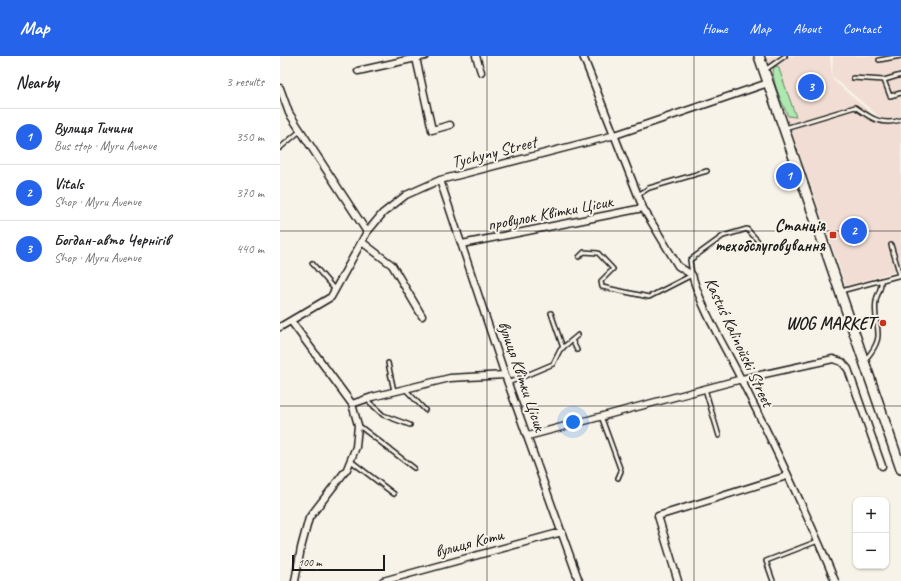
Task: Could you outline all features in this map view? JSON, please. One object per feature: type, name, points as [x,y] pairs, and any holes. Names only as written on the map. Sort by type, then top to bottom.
[{"type":"main road","points":[[759,56],[900,465]]},
{"type":"street","points":[[358,71],[425,56]]},
{"type":"street","points":[[476,56],[480,72]]},
{"type":"street","name":"Kastuś Kalinoŭski Street","points":[[583,56],[643,208],[678,266],[692,274],[698,296],[742,379],[818,541],[835,581]]},
{"type":"street","points":[[416,58],[432,130],[450,125]]},
{"type":"street","name":"Tychyny Street","points":[[280,328],[331,297],[367,232],[383,214],[406,195],[440,180],[614,135],[768,83]]},
{"type":"street","points":[[280,88],[289,113],[367,232]]},
{"type":"street","name":"вулиця Квітки Цісик","points":[[440,180],[508,383],[579,581]]},
{"type":"street","name":"провулок Квітки Цісик","points":[[462,244],[643,208]]},
{"type":"street","points":[[362,242],[392,265],[422,316]]},
{"type":"street","points":[[291,320],[352,404],[358,425],[356,447],[347,469],[309,518],[301,548],[295,581]]},
{"type":"street","points":[[528,436],[742,379],[833,359],[842,362],[848,369],[882,466]]},
{"type":"street","points":[[352,404],[394,391],[450,378],[506,375]]},
{"type":"street","points":[[678,581],[658,516],[787,476]]},
{"type":"street","name":"вулиця Коти","points":[[383,581],[562,532]]},
{"type":"lane","points":[[764,70],[785,56]]},
{"type":"lane","points":[[879,60],[901,56]]},
{"type":"lane","points":[[853,78],[884,80],[901,75]]},
{"type":"lane","points":[[884,80],[890,96],[901,93]]},
{"type":"lane","points":[[785,128],[855,107],[875,121],[893,122],[901,120]]},
{"type":"lane","points":[[280,148],[301,130]]},
{"type":"lane","points":[[638,195],[649,188],[708,170]]},
{"type":"lane","points":[[579,257],[584,252],[598,253],[613,269],[601,281],[602,287],[649,297],[692,274],[690,260],[723,236],[747,229],[758,241]]},
{"type":"lane","points":[[840,292],[901,275],[891,245]]},
{"type":"lane","points":[[312,263],[335,290]]},
{"type":"lane","points":[[864,361],[874,350],[879,331],[876,318],[876,300],[881,289],[880,280]]},
{"type":"lane","points":[[550,313],[563,348]]},
{"type":"lane","points":[[508,383],[553,364],[563,348],[578,335]]},
{"type":"lane","points":[[572,340],[577,350]]},
{"type":"lane","points":[[388,364],[394,391]]},
{"type":"lane","points":[[405,389],[425,410]]},
{"type":"lane","points":[[705,389],[719,436]]},
{"type":"lane","points":[[366,399],[383,415],[410,425]]},
{"type":"lane","points":[[601,416],[621,472],[618,478]]},
{"type":"lane","points":[[358,425],[414,468]]},
{"type":"lane","points":[[351,461],[394,494]]},
{"type":"lane","points":[[773,581],[766,561],[818,541]]},
{"type":"shaded area","points":[[772,56],[830,56],[832,79],[878,119],[890,124],[901,122],[901,270],[846,286],[766,58]]},
{"type":"shaded area","points":[[833,56],[901,56],[901,117],[884,121],[832,76]]},
{"type":"green space","points":[[778,66],[796,117],[788,116],[775,85],[773,72],[774,67]]},
{"type":"place","name":"Богдан-авто Чернігів","points":[[811,87]]},
{"type":"place","name":"Вулиця Тичини","points":[[789,176]]},
{"type":"place","name":"Vitals","points":[[854,231]]},
{"type":"place","name":"Станція техобслуговування","points":[[833,235]]},
{"type":"place","name":"WOG MARKET","points":[[883,323]]}]
